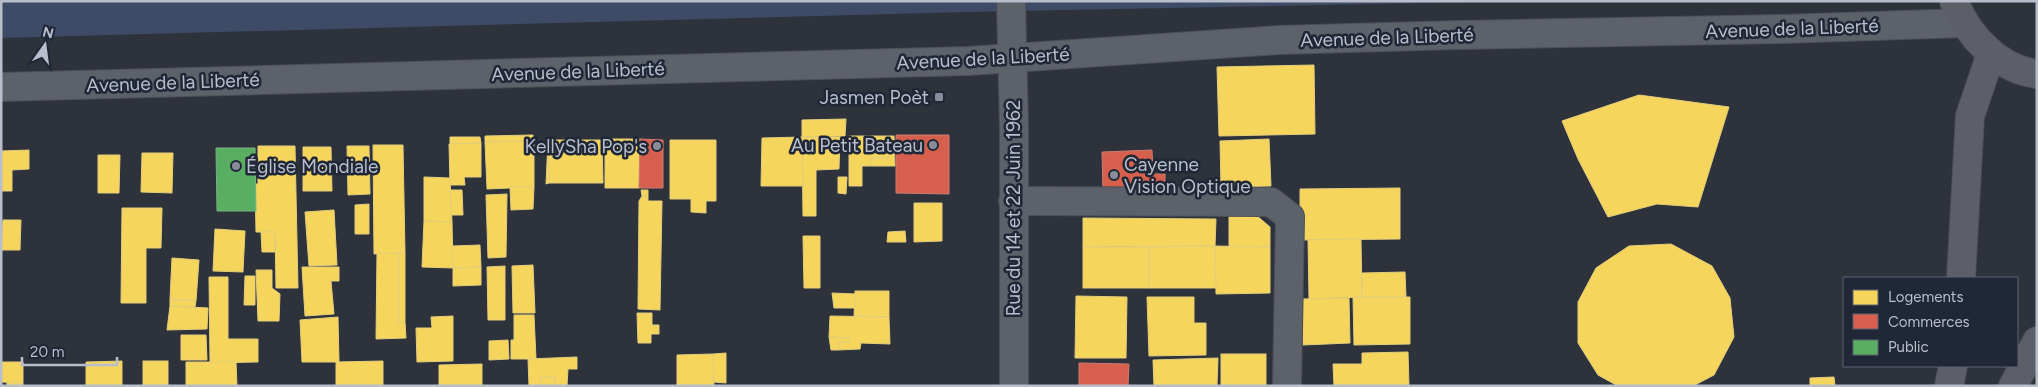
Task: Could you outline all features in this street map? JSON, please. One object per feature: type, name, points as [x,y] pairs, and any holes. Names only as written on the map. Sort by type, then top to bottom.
[{"type":"main road","points":[[1958,9],[1992,54],[2013,67],[2037,74]]},
{"type":"main road","points":[[1961,277],[1970,116],[1992,54]]},
{"type":"main road","points":[[2013,386],[2037,341]]},
{"type":"main road","points":[[1949,386],[1953,367]]},
{"type":"street","name":"Rue du 14 et 22 Juin 1962","points":[[1011,1],[1013,58],[1014,386]]},
{"type":"street","name":"Avenue de la Liberté","points":[[1,87],[1013,58],[1279,40],[1458,34],[1783,29],[1958,9]]},
{"type":"street","points":[[1013,202],[1272,202],[1290,217],[1287,386]]},
{"type":"water","points":[[1,1],[1532,1],[965,12],[1,38]]},
{"type":"building: Logements","points":[[1314,65],[1315,134],[1219,136],[1217,67]]},
{"type":"building: Logements","points":[[1639,95],[1729,107],[1698,207],[1657,204],[1608,217],[1578,159],[1562,121]]},
{"type":"building: Logements","points":[[846,119],[845,136],[802,137],[802,120]]},
{"type":"building: Logements","points":[[533,135],[534,141],[485,142],[485,136]]},
{"type":"building: Logements","points":[[849,136],[889,136],[889,158],[871,158],[870,166],[862,166],[862,186],[849,186]]},
{"type":"building: Logements","points":[[889,136],[894,136],[895,166],[870,166],[871,158],[889,158]]},
{"type":"building: Logements","points":[[450,137],[480,137],[481,143],[450,144]]},
{"type":"building: Logements","points":[[802,137],[840,137],[839,169],[816,170],[816,216],[803,216]]},
{"type":"building: Logements","points":[[802,137],[803,186],[761,186],[762,138]]},
{"type":"building: Logements","points":[[605,139],[640,139],[639,188],[605,188]]},
{"type":"building: Logements","points":[[1269,139],[1271,186],[1221,187],[1220,141]]},
{"type":"building: Logements","points":[[549,140],[602,140],[603,183],[549,183]]},
{"type":"building: Logements","points":[[670,140],[716,140],[716,201],[706,201],[706,213],[691,212],[691,199],[670,199]]},
{"type":"building: Logements","points":[[534,141],[534,187],[487,189],[485,142]]},
{"type":"building: Logements","points":[[548,141],[549,183],[546,184]]},
{"type":"building: Logements","points":[[481,143],[481,177],[464,177],[465,185],[450,185],[449,144]]},
{"type":"building: Logements","points":[[373,145],[403,145],[405,253],[374,254]]},
{"type":"building: Logements","points":[[258,146],[295,146],[298,288],[276,288],[275,232],[256,232],[255,184],[258,184]]},
{"type":"building: Logements","points":[[347,146],[369,146],[370,194],[348,195]]},
{"type":"building: Logements","points":[[303,147],[331,147],[332,191],[303,191]]},
{"type":"building: Logements","points":[[29,150],[29,169],[12,170],[12,191],[1,191],[1,151]]},
{"type":"building: Logements","points":[[142,153],[173,153],[172,193],[141,192]]},
{"type":"building: Logements","points":[[98,155],[120,155],[119,193],[98,193]]},
{"type":"building: Logements","points":[[424,177],[450,178],[452,222],[424,221]]},
{"type":"building: Logements","points":[[838,177],[847,177],[846,194],[838,193]]},
{"type":"building: Logements","points":[[510,187],[534,187],[533,209],[511,210]]},
{"type":"building: Logements","points":[[1400,188],[1400,239],[1300,240],[1300,189]]},
{"type":"building: Logements","points":[[450,190],[462,190],[463,215],[452,215]]},
{"type":"building: Logements","points":[[641,190],[648,190],[648,196],[642,196]]},
{"type":"building: Logements","points":[[507,194],[506,257],[488,258],[486,195]]},
{"type":"building: Logements","points":[[642,196],[648,196],[648,201],[662,201],[660,310],[638,309],[639,201]]},
{"type":"building: Logements","points":[[914,203],[942,203],[942,241],[914,242]]},
{"type":"building: Logements","points":[[369,204],[369,234],[355,234],[355,205]]},
{"type":"building: Logements","points":[[122,208],[162,208],[161,248],[146,248],[146,303],[121,303]]},
{"type":"building: Logements","points":[[334,210],[337,265],[309,266],[305,212]]},
{"type":"building: Logements","points":[[1229,215],[1256,215],[1270,227],[1270,247],[1229,247]]},
{"type":"building: Logements","points":[[1083,218],[1216,219],[1215,246],[1083,247]]},
{"type":"building: Logements","points":[[3,220],[21,220],[20,250],[1,250]]},
{"type":"building: Logements","points":[[424,221],[452,222],[453,268],[422,267]]},
{"type":"building: Logements","points":[[215,229],[245,231],[243,272],[213,271]]},
{"type":"building: Logements","points":[[905,231],[906,242],[887,242],[888,232]]},
{"type":"building: Logements","points":[[261,232],[275,232],[275,252],[262,252]]},
{"type":"building: Logements","points":[[803,236],[820,236],[820,288],[804,288]]},
{"type":"building: Logements","points":[[1361,239],[1362,297],[1309,299],[1308,240]]},
{"type":"building: Logements","points":[[1671,244],[1712,266],[1730,298],[1734,337],[1714,375],[1693,386],[1618,386],[1598,375],[1578,343],[1578,302],[1596,268],[1629,246]]},
{"type":"building: Logements","points":[[480,245],[481,267],[453,268],[452,246]]},
{"type":"building: Logements","points":[[1215,246],[1270,247],[1270,293],[1216,294]]},
{"type":"building: Logements","points":[[1215,246],[1216,288],[1149,288],[1149,247]]},
{"type":"building: Logements","points":[[1083,247],[1149,247],[1149,288],[1083,288]]},
{"type":"building: Logements","points":[[377,253],[399,253],[399,323],[405,322],[406,338],[376,339]]},
{"type":"building: Logements","points":[[399,253],[405,253],[405,322],[399,323]]},
{"type":"building: Logements","points":[[172,258],[199,260],[196,301],[170,299]]},
{"type":"building: Logements","points":[[533,265],[535,313],[513,313],[512,266]]},
{"type":"building: Logements","points":[[505,266],[505,320],[488,320],[487,267]]},
{"type":"building: Logements","points":[[302,267],[339,267],[339,281],[331,281],[334,314],[305,316]]},
{"type":"building: Logements","points":[[481,267],[481,285],[453,286],[453,268]]},
{"type":"building: Logements","points":[[256,270],[272,270],[272,288],[280,294],[279,321],[258,321]]},
{"type":"building: Logements","points":[[1405,272],[1406,297],[1362,297],[1362,273]]},
{"type":"building: Logements","points":[[245,276],[255,276],[255,305],[244,305]]},
{"type":"building: Logements","points":[[209,277],[228,277],[228,339],[258,339],[258,362],[210,363]]},
{"type":"building: Logements","points":[[855,291],[889,291],[889,317],[854,316]]},
{"type":"building: Logements","points":[[832,293],[856,294],[855,308],[834,308]]},
{"type":"building: Logements","points":[[1076,296],[1127,297],[1126,358],[1075,358]]},
{"type":"building: Logements","points":[[1147,297],[1194,297],[1194,323],[1206,323],[1206,355],[1149,356]]},
{"type":"building: Logements","points":[[1353,297],[1410,297],[1410,344],[1354,345]]},
{"type":"building: Logements","points":[[1349,298],[1350,343],[1303,345],[1302,299]]},
{"type":"building: Logements","points":[[170,299],[196,301],[195,307],[170,306]]},
{"type":"building: Logements","points":[[170,306],[208,308],[207,329],[167,330]]},
{"type":"building: Logements","points":[[637,313],[652,313],[652,325],[659,325],[659,334],[651,334],[651,343],[638,343]]},
{"type":"building: Logements","points":[[514,315],[534,315],[536,359],[511,359],[511,340],[514,340]]},
{"type":"building: Logements","points":[[453,316],[453,361],[417,362],[416,328],[432,328],[431,317]]},
{"type":"building: Logements","points":[[830,316],[889,317],[890,344],[861,343],[860,349],[838,350],[839,342],[849,342],[850,338],[829,337]]},
{"type":"building: Logements","points":[[338,317],[339,362],[302,362],[300,320]]},
{"type":"building: Logements","points":[[181,335],[206,335],[207,360],[181,360]]},
{"type":"building: Logements","points":[[829,337],[850,338],[849,342],[839,342],[838,350],[831,350]]},
{"type":"building: Logements","points":[[508,340],[509,359],[489,360],[489,341]]},
{"type":"building: Logements","points":[[1408,352],[1409,386],[1334,386],[1333,364],[1362,364],[1362,353]]},
{"type":"building: Logements","points":[[726,353],[726,383],[714,382],[713,354]]},
{"type":"building: Logements","points":[[713,354],[714,386],[677,386],[677,355]]},
{"type":"building: Logements","points":[[1221,354],[1266,354],[1266,386],[1221,386]]},
{"type":"building: Logements","points":[[577,357],[577,369],[568,369],[567,386],[555,386],[555,377],[541,377],[541,386],[529,386],[528,359]]},
{"type":"building: Logements","points":[[1218,358],[1217,386],[1154,386],[1153,360]]},
{"type":"building: Logements","points":[[122,361],[122,386],[86,386],[86,362]]},
{"type":"building: Logements","points":[[143,361],[168,361],[168,386],[143,386]]},
{"type":"building: Logements","points":[[383,361],[383,386],[336,386],[336,362]]},
{"type":"building: Logements","points":[[1,362],[23,362],[23,383],[1,382]]},
{"type":"building: Logements","points":[[186,362],[236,362],[237,386],[186,386]]},
{"type":"building: Logements","points":[[482,364],[482,386],[439,386],[439,365]]},
{"type":"building: Logements","points":[[541,377],[555,377],[555,386],[541,386]]},
{"type":"building: Logements","points":[[1834,377],[1835,386],[1810,386],[1810,378]]},
{"type":"building: Logements","points":[[7,382],[23,383],[23,386],[7,386]]},
{"type":"building: Commerces","points":[[896,135],[949,135],[949,194],[896,193]]},
{"type":"building: Commerces","points":[[640,139],[663,140],[663,188],[639,188]]},
{"type":"building: Commerces","points":[[1152,150],[1153,174],[1165,174],[1165,191],[1103,193],[1102,152]]},
{"type":"building: Commerces","points":[[1079,363],[1129,364],[1128,386],[1079,386]]},
{"type":"building: Public","name":"Église Mondiale","points":[[216,148],[255,148],[256,211],[217,211]]},
{"type":"place","name":"Jasmen Poèt","points":[[939,97]]},
{"type":"place","name":"Au Petit Bateau","points":[[933,145]]},
{"type":"place","name":"KellySha Pop's","points":[[657,146]]},
{"type":"place","name":"Église Mondiale","points":[[236,166]]},
{"type":"place","name":"Cayenne Vision Optique","points":[[1114,175]]}]
